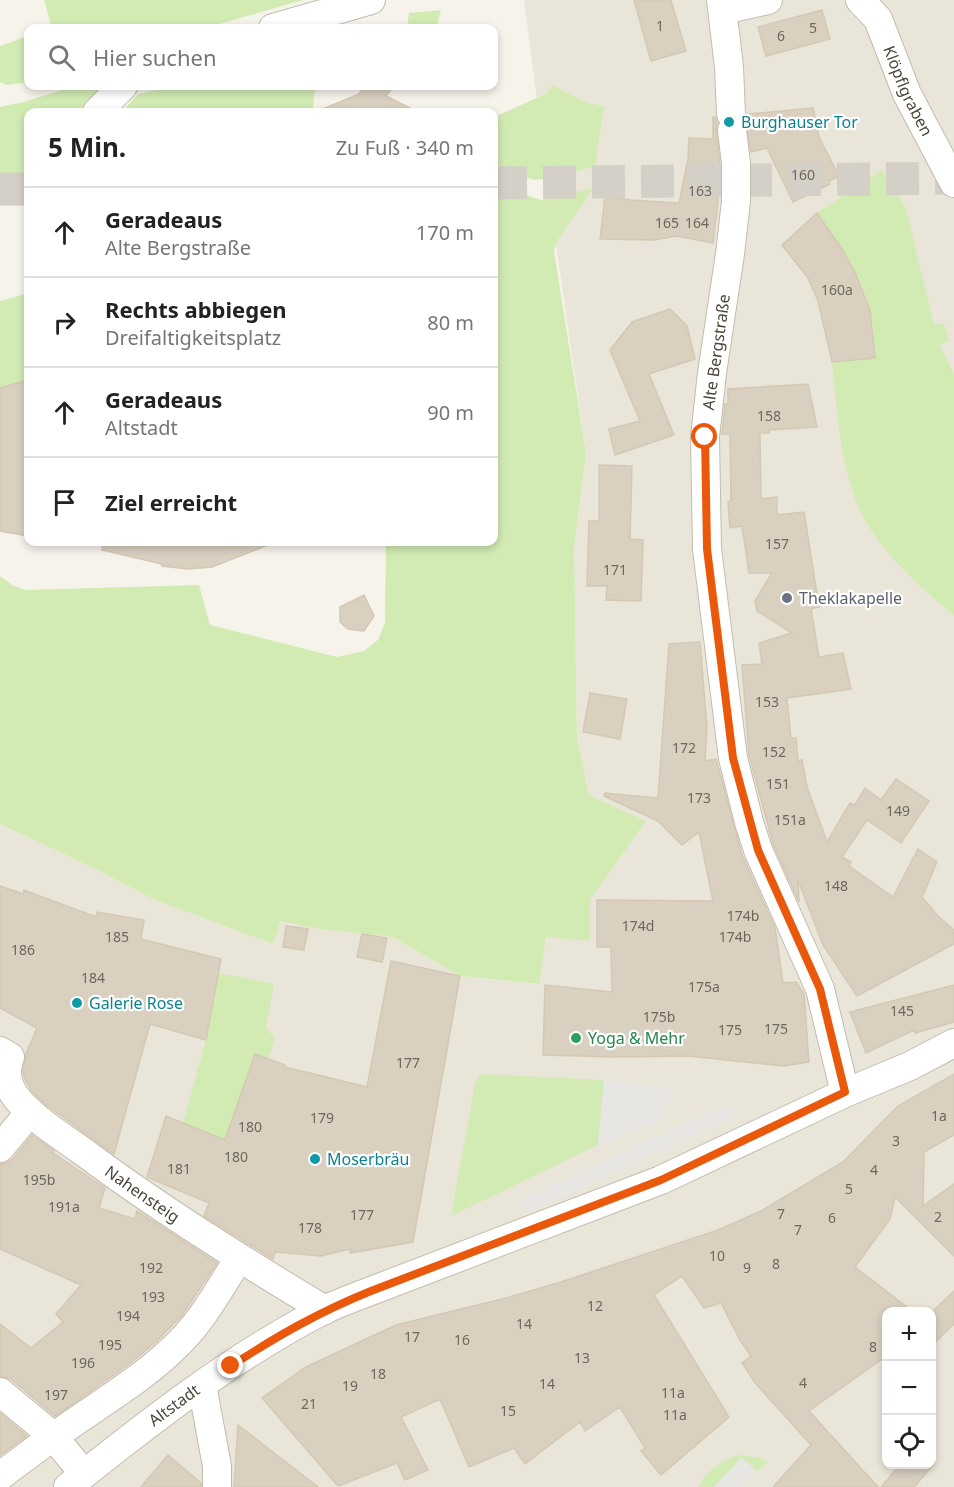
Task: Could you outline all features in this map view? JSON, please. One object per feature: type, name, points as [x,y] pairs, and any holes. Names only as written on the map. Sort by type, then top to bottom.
[{"type":"street","points":[[287,24],[371,0]]},
{"type":"street","points":[[722,5],[768,0]]},
{"type":"street","name":"Klöpflgraben","points":[[860,0],[878,19],[907,94],[954,183]]},
{"type":"street","name":"Alte Bergstraße","points":[[722,5],[736,164],[736,201],[705,437],[707,549],[733,758],[743,801],[758,850],[820,989],[845,1092]]},
{"type":"street","points":[[101,108],[119,90]]},
{"type":"street","name":"Altstadt","points":[[76,1481],[202,1385],[267,1343],[325,1310],[661,1180],[845,1092],[910,1066],[954,1043]]},
{"type":"street","name":"Nahensteig","points":[[0,1051],[10,1057],[5,1068],[12,1091],[30,1112],[107,1170],[218,1244],[325,1310]]},
{"type":"street","points":[[0,1148],[30,1112]]},
{"type":"street","points":[[0,1476],[153,1367],[181,1341],[202,1316],[231,1271]]},
{"type":"street","points":[[202,1385],[223,1475]]},
{"type":"street","points":[[0,1392],[58,1441],[76,1481]]},
{"type":"shaded area","points":[[524,0],[954,0],[954,1487],[0,1487],[0,824],[98,870],[153,899],[273,944],[281,921],[313,928],[393,937],[460,976],[538,984],[546,937],[590,940],[590,900],[646,821],[589,795],[577,738],[574,547],[586,453]]},
{"type":"shaded area","points":[[604,1080],[670,1088],[666,1119],[598,1145]]},
{"type":"shaded area","points":[[726,1104],[736,1116],[530,1212],[519,1201]]},
{"type":"shaded area","points":[[742,1457],[757,1472],[743,1487],[714,1487]]},
{"type":"green space","points":[[44,0],[303,0],[219,24],[51,24]]},
{"type":"green space","points":[[441,10],[437,24],[408,24],[409,13]]},
{"type":"green space","points":[[24,37],[24,83],[7,85],[0,82],[0,46]]},
{"type":"green space","points":[[553,85],[582,101],[604,107],[595,166],[551,178],[534,180],[498,167],[498,115],[548,93]]},
{"type":"green space","points":[[63,90],[106,90],[86,108],[24,108],[24,181],[0,198],[0,107]]},
{"type":"green space","points":[[156,90],[316,90],[313,108],[126,108],[138,94]]},
{"type":"green space","points":[[882,170],[906,209],[934,325],[944,323],[949,341],[939,345],[954,374],[954,616],[900,566],[866,522],[852,489],[840,435],[832,362],[875,358],[873,328],[866,298],[856,272],[817,213]]},
{"type":"green space","points":[[498,185],[541,200],[593,188],[557,241],[554,251],[586,453],[574,547],[577,738],[589,795],[646,821],[590,900],[590,941],[546,937],[539,984],[460,976],[393,937],[313,928],[281,921],[273,944],[153,899],[98,870],[0,824],[0,576],[24,590],[199,585],[210,625],[337,657],[364,651],[378,640],[385,622],[386,546],[498,546]]},
{"type":"green space","points":[[24,294],[24,381],[0,388],[0,301]]},
{"type":"green space","points":[[219,973],[274,984],[266,1027],[275,1039],[268,1059],[254,1055],[218,1161],[196,1154],[204,1131],[183,1123],[206,1040]]},
{"type":"green space","points":[[483,1074],[604,1080],[598,1145],[451,1216],[475,1084],[478,1077]]},
{"type":"green space","points":[[738,1455],[761,1458],[767,1462],[757,1472],[742,1458],[714,1487],[699,1487],[706,1475],[715,1467]]},
{"type":"building","points":[[634,0],[671,0],[686,51],[651,61]]},
{"type":"building","points":[[822,10],[830,39],[766,56],[758,27]]},
{"type":"building","points":[[362,90],[391,90],[386,96],[410,108],[326,108],[359,94]]},
{"type":"building","points":[[813,108],[819,137],[839,176],[829,181],[830,184],[793,202],[767,148],[751,152],[747,114]]},
{"type":"building","points":[[713,117],[717,123],[720,184],[713,243],[677,236],[654,240],[600,239],[605,196],[679,203],[688,159],[689,138],[713,139]]},
{"type":"building","points":[[817,213],[855,272],[870,310],[875,358],[832,362],[818,301],[808,278],[782,245]]},
{"type":"building","points":[[670,309],[687,326],[695,359],[649,374],[674,435],[615,455],[609,429],[640,421],[610,350],[632,322]]},
{"type":"building","points":[[24,381],[24,535],[0,531],[0,388]]},
{"type":"building","points":[[808,384],[817,427],[769,430],[769,433],[760,433],[761,499],[777,497],[777,515],[804,512],[819,607],[811,609],[819,657],[843,653],[851,689],[787,698],[791,738],[796,738],[798,761],[802,760],[807,787],[827,842],[850,803],[855,805],[865,788],[881,800],[896,779],[929,801],[901,843],[867,820],[842,857],[851,862],[849,866],[893,897],[918,849],[937,862],[922,897],[954,930],[954,944],[857,996],[823,945],[798,880],[799,902],[773,844],[749,755],[742,665],[762,664],[759,643],[792,633],[757,611],[755,601],[772,573],[749,573],[742,526],[730,528],[728,502],[731,501],[730,434],[722,434],[725,404],[728,404],[728,389]]},
{"type":"building","points":[[599,465],[632,466],[630,539],[643,540],[641,601],[606,600],[607,586],[587,586],[589,521],[599,521]]},
{"type":"building","points":[[102,546],[265,546],[212,567],[188,569],[162,566],[162,564],[102,550]]},
{"type":"building","points":[[364,595],[374,616],[364,631],[348,629],[340,622],[340,607]]},
{"type":"building","points":[[700,642],[707,727],[705,761],[716,759],[742,855],[775,928],[783,983],[796,982],[804,994],[809,1062],[783,1066],[689,1056],[543,1055],[545,985],[612,992],[611,947],[597,947],[597,900],[713,901],[699,832],[682,845],[658,821],[604,796],[605,793],[658,798],[669,644]]},
{"type":"building","points":[[590,693],[627,699],[620,739],[583,732]]},
{"type":"building","points":[[0,886],[23,894],[24,890],[96,917],[97,912],[144,920],[141,939],[221,959],[206,1040],[150,1024],[114,1154],[45,1104],[25,1080],[23,1071],[26,1054],[37,1028],[0,1008]]},
{"type":"building","points":[[286,926],[308,929],[304,950],[283,947]]},
{"type":"building","points":[[362,934],[387,938],[382,962],[357,957]]},
{"type":"building","points":[[391,961],[460,976],[413,1242],[350,1253],[350,1249],[321,1256],[275,1252],[273,1259],[204,1216],[209,1203],[147,1177],[166,1116],[225,1140],[255,1054],[285,1065],[285,1067],[367,1087]]},
{"type":"building","points":[[954,985],[954,1022],[915,1033],[914,1030],[866,1053],[850,1012]]},
{"type":"building","points":[[954,1074],[954,1135],[924,1152],[923,1206],[954,1184],[954,1256],[895,1197],[890,1219],[855,1267],[907,1307],[882,1307],[882,1359],[809,1411],[878,1487],[773,1487],[811,1445],[756,1384],[742,1363],[751,1356],[721,1303],[704,1308],[682,1276],[654,1295],[729,1417],[661,1475],[641,1451],[645,1448],[620,1407],[585,1431],[580,1422],[525,1464],[514,1448],[469,1467],[440,1399],[401,1417],[428,1470],[405,1480],[397,1463],[338,1486],[262,1398],[306,1367],[396,1325],[561,1282],[718,1230],[761,1211],[843,1162],[898,1106]]},
{"type":"building","points":[[32,1135],[54,1151],[53,1153],[105,1188],[99,1208],[135,1219],[137,1211],[217,1263],[182,1315],[156,1342],[128,1365],[55,1416],[11,1379],[0,1376],[0,1324],[31,1348],[63,1322],[56,1314],[81,1285],[0,1249],[0,1164],[13,1159]]},
{"type":"building","points":[[954,1291],[954,1324],[936,1341],[936,1308]]},
{"type":"building","points":[[0,1413],[27,1436],[0,1455]]},
{"type":"building","points":[[238,1425],[318,1487],[234,1487]]},
{"type":"building","points":[[168,1455],[201,1483],[201,1487],[141,1487]]},
{"type":"building","points":[[897,1469],[930,1469],[914,1487],[881,1487]]},
{"type":"tunnel","points":[[498,183],[954,178]]},
{"type":"tunnel","points":[[0,189],[24,189]]},
{"type":"place","name":"Burghauser Tor","points":[[729,122]]},
{"type":"place","name":"Theklakapelle","points":[[787,598]]},
{"type":"place","name":"Galerie Rose","points":[[77,1003]]},
{"type":"place","name":"Yoga & Mehr","points":[[576,1038]]},
{"type":"place","name":"Moserbräu","points":[[315,1159]]},
{"type":"route","points":[[231,1366],[325,1310],[661,1180],[845,1092],[820,989],[758,850],[733,758],[707,549],[705,437]]}]
